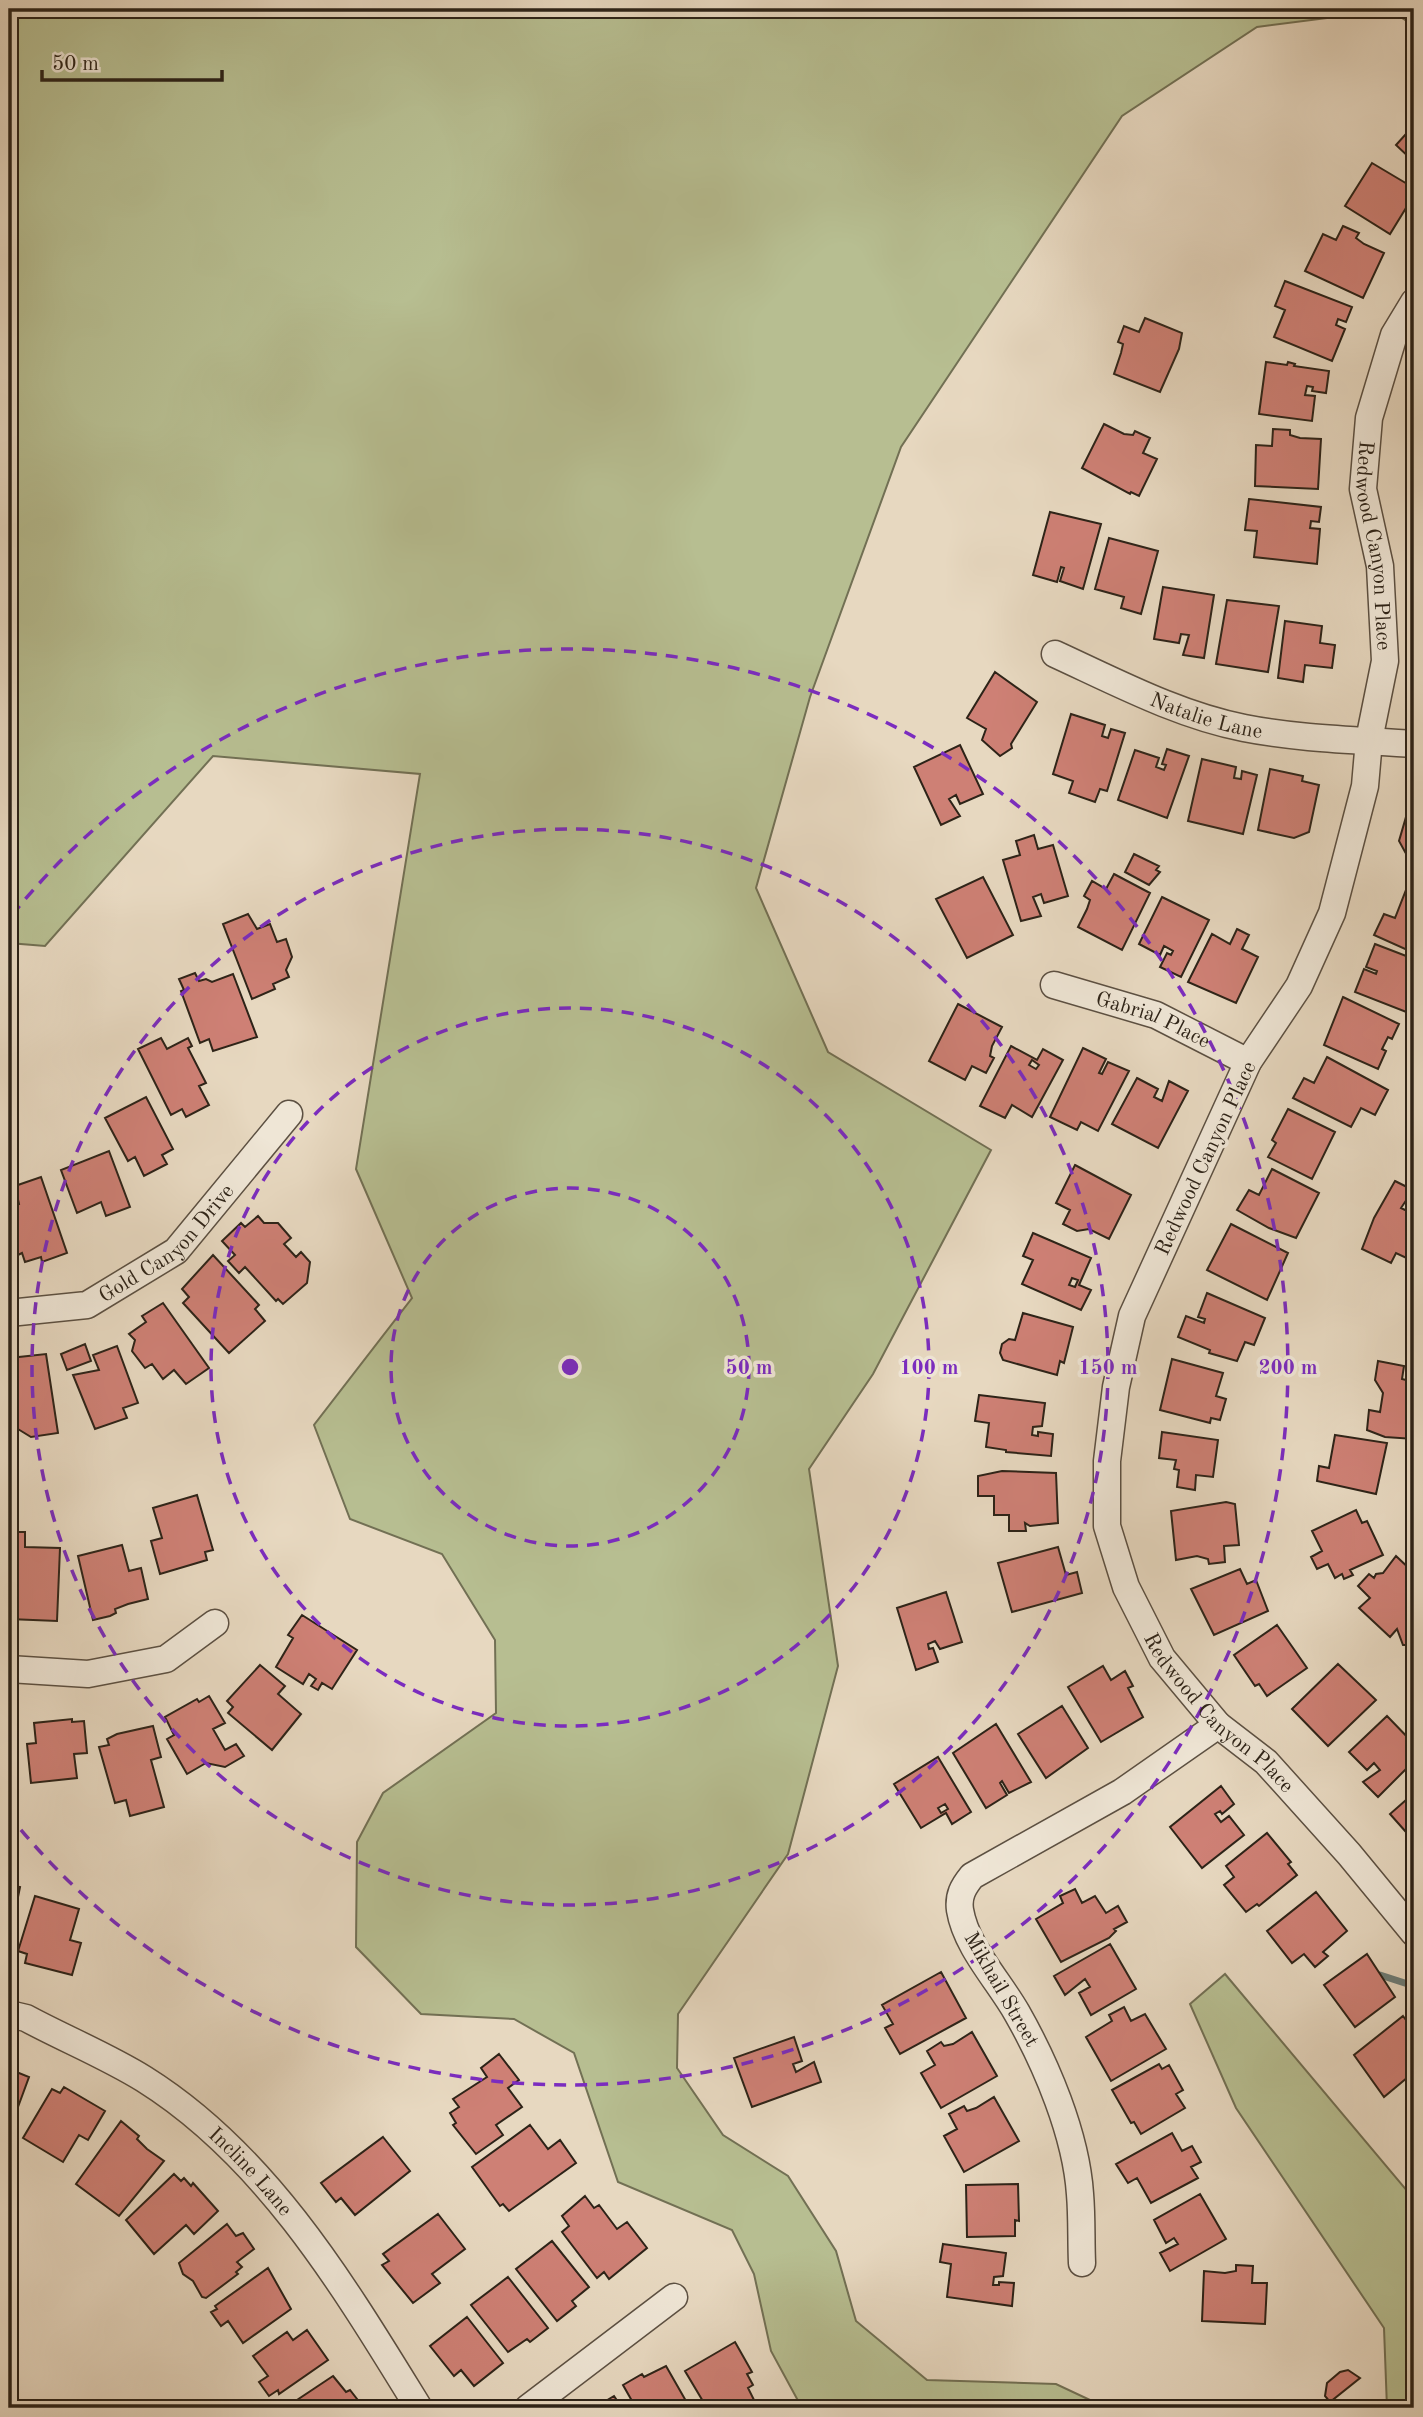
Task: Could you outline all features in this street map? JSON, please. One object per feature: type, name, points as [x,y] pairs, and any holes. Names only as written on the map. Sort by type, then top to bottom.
[{"type":"street","name":"Redwood Canyon Place","points":[[1414,302],[1394,335],[1369,418],[1363,489],[1380,566],[1385,661],[1369,740],[1365,786],[1332,913],[1299,986],[1248,1062],[1132,1316],[1116,1387],[1107,1461],[1107,1526],[1126,1587],[1162,1658],[1218,1725],[1266,1762],[1349,1854],[1414,1933]]},
{"type":"street","name":"Natalie Lane","points":[[1055,654],[1176,709],[1243,728],[1307,737],[1414,744]]},
{"type":"street","name":"Gabrial Place","points":[[1054,985],[1156,1016],[1248,1062]]},
{"type":"street","name":"Gold Canyon Drive","points":[[9,1313],[87,1305],[176,1251],[289,1114]]},
{"type":"street","points":[[9,1669],[88,1674],[166,1659],[215,1623]]},
{"type":"street","name":"Mikhail Street","points":[[1082,2263],[1080,2192],[1057,2102],[1043,2062],[1016,2011],[968,1935],[960,1910],[961,1889],[972,1876],[1122,1792],[1218,1725]]},
{"type":"street","name":"Incline Lane","points":[[9,2014],[26,2018],[145,2080],[219,2136],[296,2221],[369,2327],[419,2408]]},
{"type":"street","points":[[528,2408],[674,2297]]},
{"type":"green space","points":[[9,9],[1414,9],[1414,26],[1390,10],[1257,27],[1122,116],[901,447],[810,697],[756,888],[828,1052],[991,1150],[873,1374],[809,1469],[838,1666],[788,1854],[678,2014],[677,2068],[723,2135],[788,2176],[836,2251],[856,2321],[927,2380],[1056,2384],[1107,2408],[802,2408],[771,2351],[754,2274],[732,2230],[618,2182],[574,2053],[514,2019],[421,2014],[356,1947],[357,1842],[383,1793],[496,1713],[495,1640],[442,1554],[350,1519],[314,1425],[412,1298],[356,1169],[420,774],[213,756],[45,946],[9,943]]},
{"type":"green space","points":[[1225,1974],[1414,2199],[1414,2408],[1387,2408],[1384,2328],[1236,2108],[1190,2004]]},
{"type":"building","points":[[1414,125],[1414,162],[1396,145]]},
{"type":"building","points":[[1372,163],[1414,188],[1414,214],[1406,208],[1390,234],[1345,206]]},
{"type":"building","points":[[1343,226],[1359,233],[1356,238],[1364,244],[1384,253],[1363,298],[1305,271],[1323,234],[1336,240]]},
{"type":"building","points":[[1285,281],[1352,307],[1346,322],[1338,319],[1336,325],[1345,329],[1332,361],[1274,337],[1285,310],[1275,306]]},
{"type":"building","points":[[1145,318],[1182,333],[1179,349],[1160,392],[1114,374],[1123,344],[1118,342],[1124,326],[1139,332]]},
{"type":"building","points":[[1266,362],[1287,365],[1288,362],[1295,364],[1294,366],[1329,371],[1326,393],[1312,391],[1313,387],[1307,386],[1305,395],[1315,396],[1312,421],[1259,414]]},
{"type":"building","points":[[1104,424],[1124,434],[1133,435],[1135,431],[1150,438],[1143,453],[1157,459],[1139,496],[1131,492],[1130,494],[1082,468]]},
{"type":"building","points":[[1273,429],[1290,430],[1290,435],[1300,438],[1321,439],[1318,489],[1255,486],[1256,445],[1272,446]]},
{"type":"building","points":[[1249,499],[1321,507],[1319,522],[1311,521],[1310,528],[1320,529],[1317,564],[1254,557],[1257,531],[1245,530]]},
{"type":"building","points":[[1050,512],[1101,524],[1083,589],[1060,581],[1064,568],[1061,567],[1057,582],[1033,575]]},
{"type":"building","points":[[1109,538],[1158,551],[1141,614],[1121,608],[1124,597],[1095,589]]},
{"type":"building","points":[[1163,587],[1214,595],[1204,658],[1183,655],[1189,635],[1181,634],[1179,643],[1154,639]]},
{"type":"building","points":[[1227,600],[1279,606],[1268,672],[1216,664]]},
{"type":"building","points":[[1285,621],[1322,626],[1320,643],[1335,645],[1332,668],[1305,665],[1303,682],[1278,678]]},
{"type":"building","points":[[995,672],[1037,702],[1011,744],[1012,748],[1000,756],[982,740],[986,729],[967,718]]},
{"type":"building","points":[[1071,714],[1105,725],[1102,736],[1108,738],[1111,729],[1125,733],[1107,791],[1100,789],[1095,802],[1069,793],[1073,781],[1053,774]]},
{"type":"building","points":[[960,745],[983,794],[960,804],[956,795],[949,799],[960,816],[941,825],[914,767]]},
{"type":"building","points":[[1167,749],[1189,756],[1167,818],[1118,800],[1135,750],[1159,758],[1156,767],[1164,770],[1166,765],[1162,764]]},
{"type":"building","points":[[1202,759],[1236,767],[1234,778],[1241,779],[1242,771],[1257,775],[1243,834],[1188,821]]},
{"type":"building","points":[[1270,769],[1303,776],[1302,781],[1319,785],[1309,832],[1294,838],[1258,830]]},
{"type":"building","points":[[1413,793],[1414,862],[1410,861],[1399,841]]},
{"type":"building","points":[[1034,835],[1038,849],[1053,845],[1068,896],[1044,903],[1041,894],[1033,897],[1041,916],[1021,921],[1003,860],[1020,855],[1016,841]]},
{"type":"building","points":[[1134,854],[1159,866],[1156,870],[1160,872],[1149,885],[1125,872]]},
{"type":"building","points":[[1114,874],[1150,893],[1122,950],[1078,927],[1090,900],[1084,896],[1092,881],[1106,889]]},
{"type":"building","points":[[983,877],[1013,935],[967,958],[936,899]]},
{"type":"building","points":[[1406,890],[1414,894],[1414,953],[1374,935],[1384,914],[1395,918]]},
{"type":"building","points":[[1162,897],[1209,920],[1181,977],[1160,967],[1167,953],[1171,955],[1173,951],[1164,946],[1160,955],[1139,944]]},
{"type":"building","points":[[248,914],[257,929],[270,924],[277,942],[286,939],[292,957],[286,970],[289,977],[273,984],[275,989],[252,999],[223,924]]},
{"type":"building","points":[[1237,929],[1249,935],[1242,949],[1258,957],[1236,1003],[1188,982],[1212,934],[1230,944]]},
{"type":"building","points":[[1375,944],[1414,959],[1414,1015],[1355,992],[1364,969],[1376,974],[1377,971],[1366,967]]},
{"type":"building","points":[[195,973],[199,981],[206,979],[212,982],[233,974],[257,1037],[213,1051],[209,1039],[200,1043],[179,979]]},
{"type":"building","points":[[1343,997],[1399,1024],[1392,1039],[1388,1037],[1382,1049],[1386,1051],[1378,1069],[1324,1045]]},
{"type":"building","points":[[958,1004],[1002,1027],[992,1046],[990,1056],[994,1058],[986,1073],[972,1066],[965,1080],[929,1061]]},
{"type":"building","points":[[161,1038],[167,1049],[188,1038],[192,1046],[188,1048],[206,1083],[199,1086],[209,1105],[186,1117],[182,1109],[171,1115],[138,1049]]},
{"type":"building","points":[[1011,1046],[1037,1060],[1043,1049],[1063,1060],[1032,1117],[1012,1105],[1005,1118],[980,1106]],"holes":[[[1032,1060],[1039,1065],[1036,1069],[1029,1065]]]},
{"type":"building","points":[[1083,1048],[1106,1059],[1099,1073],[1102,1074],[1108,1062],[1129,1071],[1098,1131],[1081,1122],[1077,1130],[1050,1117]]},
{"type":"building","points":[[1327,1057],[1388,1090],[1375,1115],[1361,1108],[1351,1127],[1293,1098],[1304,1078],[1314,1083]]},
{"type":"building","points":[[1137,1078],[1158,1089],[1154,1097],[1162,1101],[1169,1081],[1188,1091],[1158,1148],[1112,1124]]},
{"type":"building","points":[[146,1097],[173,1149],[162,1155],[167,1164],[144,1176],[135,1157],[128,1161],[105,1118]]},
{"type":"building","points":[[1288,1109],[1335,1132],[1312,1179],[1268,1157],[1276,1143],[1272,1140]]},
{"type":"building","points":[[109,1151],[130,1207],[106,1216],[101,1202],[77,1213],[61,1170]]},
{"type":"building","points":[[1075,1165],[1131,1195],[1109,1239],[1089,1229],[1077,1231],[1063,1224],[1070,1210],[1056,1203]]},
{"type":"building","points":[[1272,1169],[1319,1193],[1296,1238],[1269,1228],[1237,1210],[1249,1190],[1259,1195]]},
{"type":"building","points":[[41,1177],[67,1253],[42,1262],[41,1257],[25,1262],[22,1253],[18,1255],[9,1247],[9,1207],[19,1204],[15,1186]]},
{"type":"building","points":[[1395,1181],[1413,1190],[1401,1208],[1409,1212],[1414,1203],[1414,1257],[1413,1261],[1396,1253],[1391,1263],[1362,1249],[1374,1218]]},
{"type":"building","points":[[258,1216],[264,1223],[278,1223],[291,1238],[284,1244],[296,1257],[301,1252],[310,1262],[307,1283],[283,1304],[278,1299],[276,1301],[245,1267],[239,1273],[228,1261],[235,1255],[222,1241],[241,1223],[245,1227]]},
{"type":"building","points":[[1231,1224],[1288,1253],[1267,1300],[1207,1270]]},
{"type":"building","points":[[1033,1233],[1091,1258],[1079,1285],[1091,1290],[1081,1310],[1022,1284],[1033,1260],[1023,1256]],"holes":[[[1072,1278],[1078,1280],[1075,1287],[1069,1285]]]},
{"type":"building","points":[[213,1255],[259,1305],[255,1309],[265,1321],[229,1353],[183,1303],[189,1297],[182,1289]]},
{"type":"building","points":[[1207,1293],[1265,1318],[1254,1345],[1245,1342],[1237,1361],[1209,1353],[1210,1350],[1178,1337],[1186,1316],[1204,1323],[1205,1319],[1198,1317]]},
{"type":"building","points":[[163,1303],[209,1368],[186,1384],[174,1370],[163,1379],[152,1364],[145,1368],[132,1351],[135,1340],[129,1334],[146,1322],[142,1316]]},
{"type":"building","points":[[1023,1313],[1073,1327],[1064,1363],[1060,1361],[1057,1375],[1003,1360],[1000,1353],[1002,1344],[1009,1339],[1015,1340]]},
{"type":"building","points":[[85,1344],[91,1361],[67,1370],[61,1354]]},
{"type":"building","points":[[117,1346],[138,1403],[123,1408],[127,1418],[95,1429],[73,1375],[99,1370],[93,1355]]},
{"type":"building","points":[[46,1354],[58,1433],[31,1437],[13,1426],[9,1404],[10,1358]]},
{"type":"building","points":[[1172,1359],[1223,1373],[1216,1396],[1226,1399],[1220,1420],[1211,1418],[1210,1423],[1160,1410]]},
{"type":"building","points":[[1378,1361],[1404,1366],[1402,1379],[1414,1382],[1414,1439],[1385,1437],[1367,1430],[1369,1410],[1380,1412],[1383,1393],[1375,1380]]},
{"type":"building","points":[[979,1395],[1045,1403],[1042,1426],[1033,1427],[1032,1435],[1038,1436],[1038,1432],[1053,1434],[1051,1456],[1006,1452],[986,1447],[989,1423],[975,1421]]},
{"type":"building","points":[[1162,1432],[1218,1440],[1213,1477],[1196,1475],[1195,1490],[1177,1487],[1179,1470],[1174,1469],[1176,1460],[1159,1458]]},
{"type":"building","points":[[1335,1435],[1387,1443],[1376,1494],[1317,1481],[1319,1466],[1329,1468]]},
{"type":"building","points":[[1002,1471],[1056,1473],[1058,1523],[1030,1526],[1025,1523],[1026,1531],[1009,1531],[1009,1515],[994,1515],[994,1496],[978,1496],[978,1476]]},
{"type":"building","points":[[197,1495],[213,1550],[205,1552],[207,1560],[160,1574],[151,1541],[162,1538],[153,1508]]},
{"type":"building","points":[[1226,1502],[1235,1504],[1239,1545],[1224,1546],[1225,1562],[1209,1564],[1208,1559],[1197,1556],[1176,1560],[1171,1511]]},
{"type":"building","points":[[1356,1510],[1362,1523],[1367,1521],[1383,1555],[1350,1570],[1353,1575],[1344,1579],[1342,1574],[1335,1578],[1328,1564],[1317,1569],[1311,1557],[1322,1551],[1312,1531]]},
{"type":"building","points":[[9,1532],[25,1532],[25,1547],[60,1548],[57,1621],[9,1619]]},
{"type":"building","points":[[122,1545],[129,1571],[141,1568],[148,1599],[128,1604],[115,1609],[116,1613],[110,1616],[93,1620],[78,1556]]},
{"type":"building","points":[[1058,1547],[1066,1575],[1077,1572],[1082,1593],[1012,1612],[998,1563]]},
{"type":"building","points":[[1396,1556],[1414,1573],[1414,1645],[1403,1645],[1397,1629],[1390,1637],[1359,1608],[1370,1598],[1358,1586],[1369,1574],[1374,1578],[1376,1574],[1383,1573]]},
{"type":"building","points":[[1240,1569],[1247,1584],[1256,1580],[1268,1611],[1214,1635],[1191,1589]]},
{"type":"building","points":[[946,1592],[962,1642],[940,1649],[935,1641],[928,1644],[929,1649],[933,1648],[938,1662],[916,1670],[897,1608]]},
{"type":"building","points":[[302,1615],[357,1650],[332,1689],[322,1683],[318,1690],[311,1686],[316,1679],[309,1674],[303,1684],[276,1667],[293,1638],[288,1635]]},
{"type":"building","points":[[1277,1625],[1307,1668],[1267,1696],[1259,1684],[1255,1686],[1234,1655]]},
{"type":"building","points":[[1338,1664],[1376,1700],[1328,1746],[1292,1709]]},
{"type":"building","points":[[260,1665],[285,1686],[278,1694],[301,1714],[272,1750],[228,1713],[233,1707],[227,1701]]},
{"type":"building","points":[[1103,1666],[1111,1680],[1125,1671],[1133,1686],[1128,1688],[1143,1717],[1101,1742],[1068,1687]]},
{"type":"building","points":[[209,1696],[225,1723],[213,1729],[225,1750],[236,1744],[244,1756],[225,1767],[206,1763],[187,1774],[167,1739],[174,1735],[165,1717],[197,1699],[199,1702]]},
{"type":"building","points":[[1062,1706],[1088,1748],[1046,1778],[1018,1734]]},
{"type":"building","points":[[1387,1716],[1414,1744],[1414,1761],[1378,1797],[1363,1782],[1380,1770],[1374,1763],[1367,1770],[1349,1752]]},
{"type":"building","points":[[72,1719],[72,1722],[84,1721],[87,1753],[74,1754],[77,1778],[31,1783],[27,1744],[36,1743],[34,1723]]},
{"type":"building","points":[[9,1721],[12,1721],[13,1752],[9,1752]]},
{"type":"building","points":[[996,1724],[1031,1782],[1009,1793],[1002,1781],[1000,1783],[1007,1795],[986,1808],[953,1753]]},
{"type":"building","points":[[153,1726],[161,1757],[151,1760],[164,1807],[130,1816],[126,1800],[115,1803],[99,1747],[109,1745],[107,1739],[117,1734]]},
{"type":"building","points":[[938,1757],[971,1812],[952,1824],[946,1813],[921,1828],[894,1784]],"holes":[[[945,1804],[948,1809],[941,1813],[938,1808]]]},
{"type":"building","points":[[1221,1786],[1234,1804],[1222,1814],[1220,1811],[1215,1814],[1221,1822],[1229,1816],[1244,1835],[1202,1868],[1170,1827]]},
{"type":"building","points":[[1414,1793],[1414,1841],[1390,1814]]},
{"type":"building","points":[[1267,1833],[1291,1862],[1288,1864],[1297,1875],[1259,1906],[1257,1904],[1246,1912],[1224,1885],[1234,1877],[1226,1866]]},
{"type":"building","points":[[9,1885],[20,1887],[9,1942]]},
{"type":"building","points":[[1075,1889],[1082,1903],[1095,1896],[1106,1913],[1118,1906],[1127,1922],[1114,1929],[1116,1931],[1109,1938],[1061,1962],[1036,1919],[1063,1903],[1060,1896]]},
{"type":"building","points":[[1316,1892],[1347,1931],[1323,1952],[1328,1956],[1315,1967],[1304,1954],[1292,1963],[1267,1931]]},
{"type":"building","points":[[35,1896],[79,1909],[70,1940],[81,1943],[72,1975],[25,1963],[27,1954],[18,1951]]},
{"type":"building","points":[[1110,1944],[1136,1989],[1091,2015],[1079,1993],[1090,1987],[1085,1979],[1065,1995],[1054,1976]]},
{"type":"building","points":[[1367,1954],[1395,1997],[1355,2027],[1324,1985]]},
{"type":"building","points":[[941,1972],[966,2018],[900,2054],[885,2028],[893,2024],[882,2005]]},
{"type":"building","points":[[1124,2007],[1131,2021],[1145,2014],[1166,2049],[1111,2081],[1086,2037],[1112,2021],[1109,2015]]},
{"type":"building","points":[[1403,2016],[1414,2031],[1414,2039],[1409,2043],[1414,2043],[1414,2072],[1384,2097],[1354,2055]]},
{"type":"building","points":[[972,2032],[997,2076],[941,2108],[921,2073],[935,2065],[927,2051],[941,2042],[944,2046],[953,2044]]},
{"type":"building","points":[[794,2037],[802,2061],[793,2064],[796,2072],[814,2062],[821,2082],[752,2107],[734,2058]]},
{"type":"building","points":[[499,2054],[519,2080],[508,2088],[522,2107],[496,2125],[503,2135],[476,2154],[453,2125],[456,2123],[450,2113],[459,2107],[453,2099],[487,2077],[481,2068]]},
{"type":"building","points":[[1159,2064],[1162,2069],[1169,2065],[1183,2090],[1176,2094],[1185,2108],[1141,2134],[1134,2122],[1131,2123],[1112,2090]]},
{"type":"building","points":[[9,2069],[29,2077],[18,2107],[9,2103]]},
{"type":"building","points":[[64,2087],[105,2111],[88,2140],[79,2135],[63,2162],[23,2138],[52,2089],[60,2093]]},
{"type":"building","points":[[994,2097],[1019,2141],[964,2172],[944,2136],[957,2129],[949,2114],[964,2106],[967,2111],[976,2108]]},
{"type":"building","points":[[121,2121],[139,2136],[137,2139],[147,2149],[164,2161],[119,2216],[76,2184]]},
{"type":"building","points":[[530,2125],[548,2149],[560,2140],[576,2163],[509,2211],[503,2204],[500,2206],[472,2167]]},
{"type":"building","points":[[1172,2133],[1182,2151],[1192,2146],[1201,2162],[1191,2167],[1198,2178],[1151,2203],[1137,2178],[1128,2183],[1116,2164]]},
{"type":"building","points":[[383,2137],[410,2171],[355,2215],[341,2198],[336,2202],[321,2183]]},
{"type":"building","points":[[174,2174],[181,2181],[184,2178],[191,2186],[193,2183],[218,2211],[194,2234],[186,2225],[154,2254],[126,2220]]},
{"type":"building","points":[[1018,2184],[1019,2221],[1015,2220],[1015,2236],[967,2237],[966,2185]]},
{"type":"building","points":[[1200,2194],[1226,2239],[1170,2271],[1160,2253],[1178,2244],[1174,2238],[1166,2243],[1154,2220]]},
{"type":"building","points":[[585,2196],[594,2208],[599,2205],[617,2229],[627,2222],[647,2248],[609,2279],[604,2272],[597,2278],[562,2232],[569,2226],[562,2216]]},
{"type":"building","points":[[438,2214],[465,2249],[432,2274],[440,2283],[413,2303],[382,2265],[389,2261],[383,2254]]},
{"type":"building","points":[[227,2224],[236,2236],[243,2233],[254,2249],[237,2262],[242,2267],[236,2272],[238,2274],[206,2298],[202,2297],[193,2281],[183,2274],[179,2263]]},
{"type":"building","points":[[552,2241],[589,2287],[572,2301],[576,2306],[557,2321],[516,2269]]},
{"type":"building","points":[[943,2244],[1006,2253],[1003,2276],[994,2277],[993,2285],[999,2285],[999,2282],[1014,2283],[1012,2306],[947,2297],[951,2264],[940,2262]]},
{"type":"building","points":[[1236,2265],[1253,2266],[1252,2283],[1267,2283],[1265,2324],[1202,2321],[1204,2271],[1236,2271]]},
{"type":"building","points":[[268,2268],[291,2309],[243,2343],[228,2321],[221,2326],[211,2312],[217,2309],[215,2306]]},
{"type":"building","points":[[508,2277],[548,2328],[530,2342],[527,2339],[508,2352],[471,2305]]},
{"type":"building","points":[[467,2317],[503,2363],[474,2386],[461,2370],[454,2376],[430,2346]]},
{"type":"building","points":[[307,2330],[328,2360],[279,2394],[278,2390],[269,2396],[259,2382],[268,2376],[253,2356],[287,2332],[293,2340]]},
{"type":"building","points":[[735,2342],[752,2372],[747,2374],[753,2385],[748,2388],[758,2408],[707,2408],[685,2371]]},
{"type":"building","points":[[666,2366],[690,2408],[636,2408],[623,2385],[642,2374],[644,2377]]},
{"type":"building","points":[[1348,2370],[1360,2378],[1330,2402],[1325,2396],[1327,2383],[1340,2372]]},
{"type":"building","points":[[333,2376],[346,2392],[350,2390],[364,2408],[285,2408]]},
{"type":"building","points":[[614,2396],[622,2408],[594,2408]]},
{"type":"waterway","points":[[1380,1975],[1414,1986]]}]
